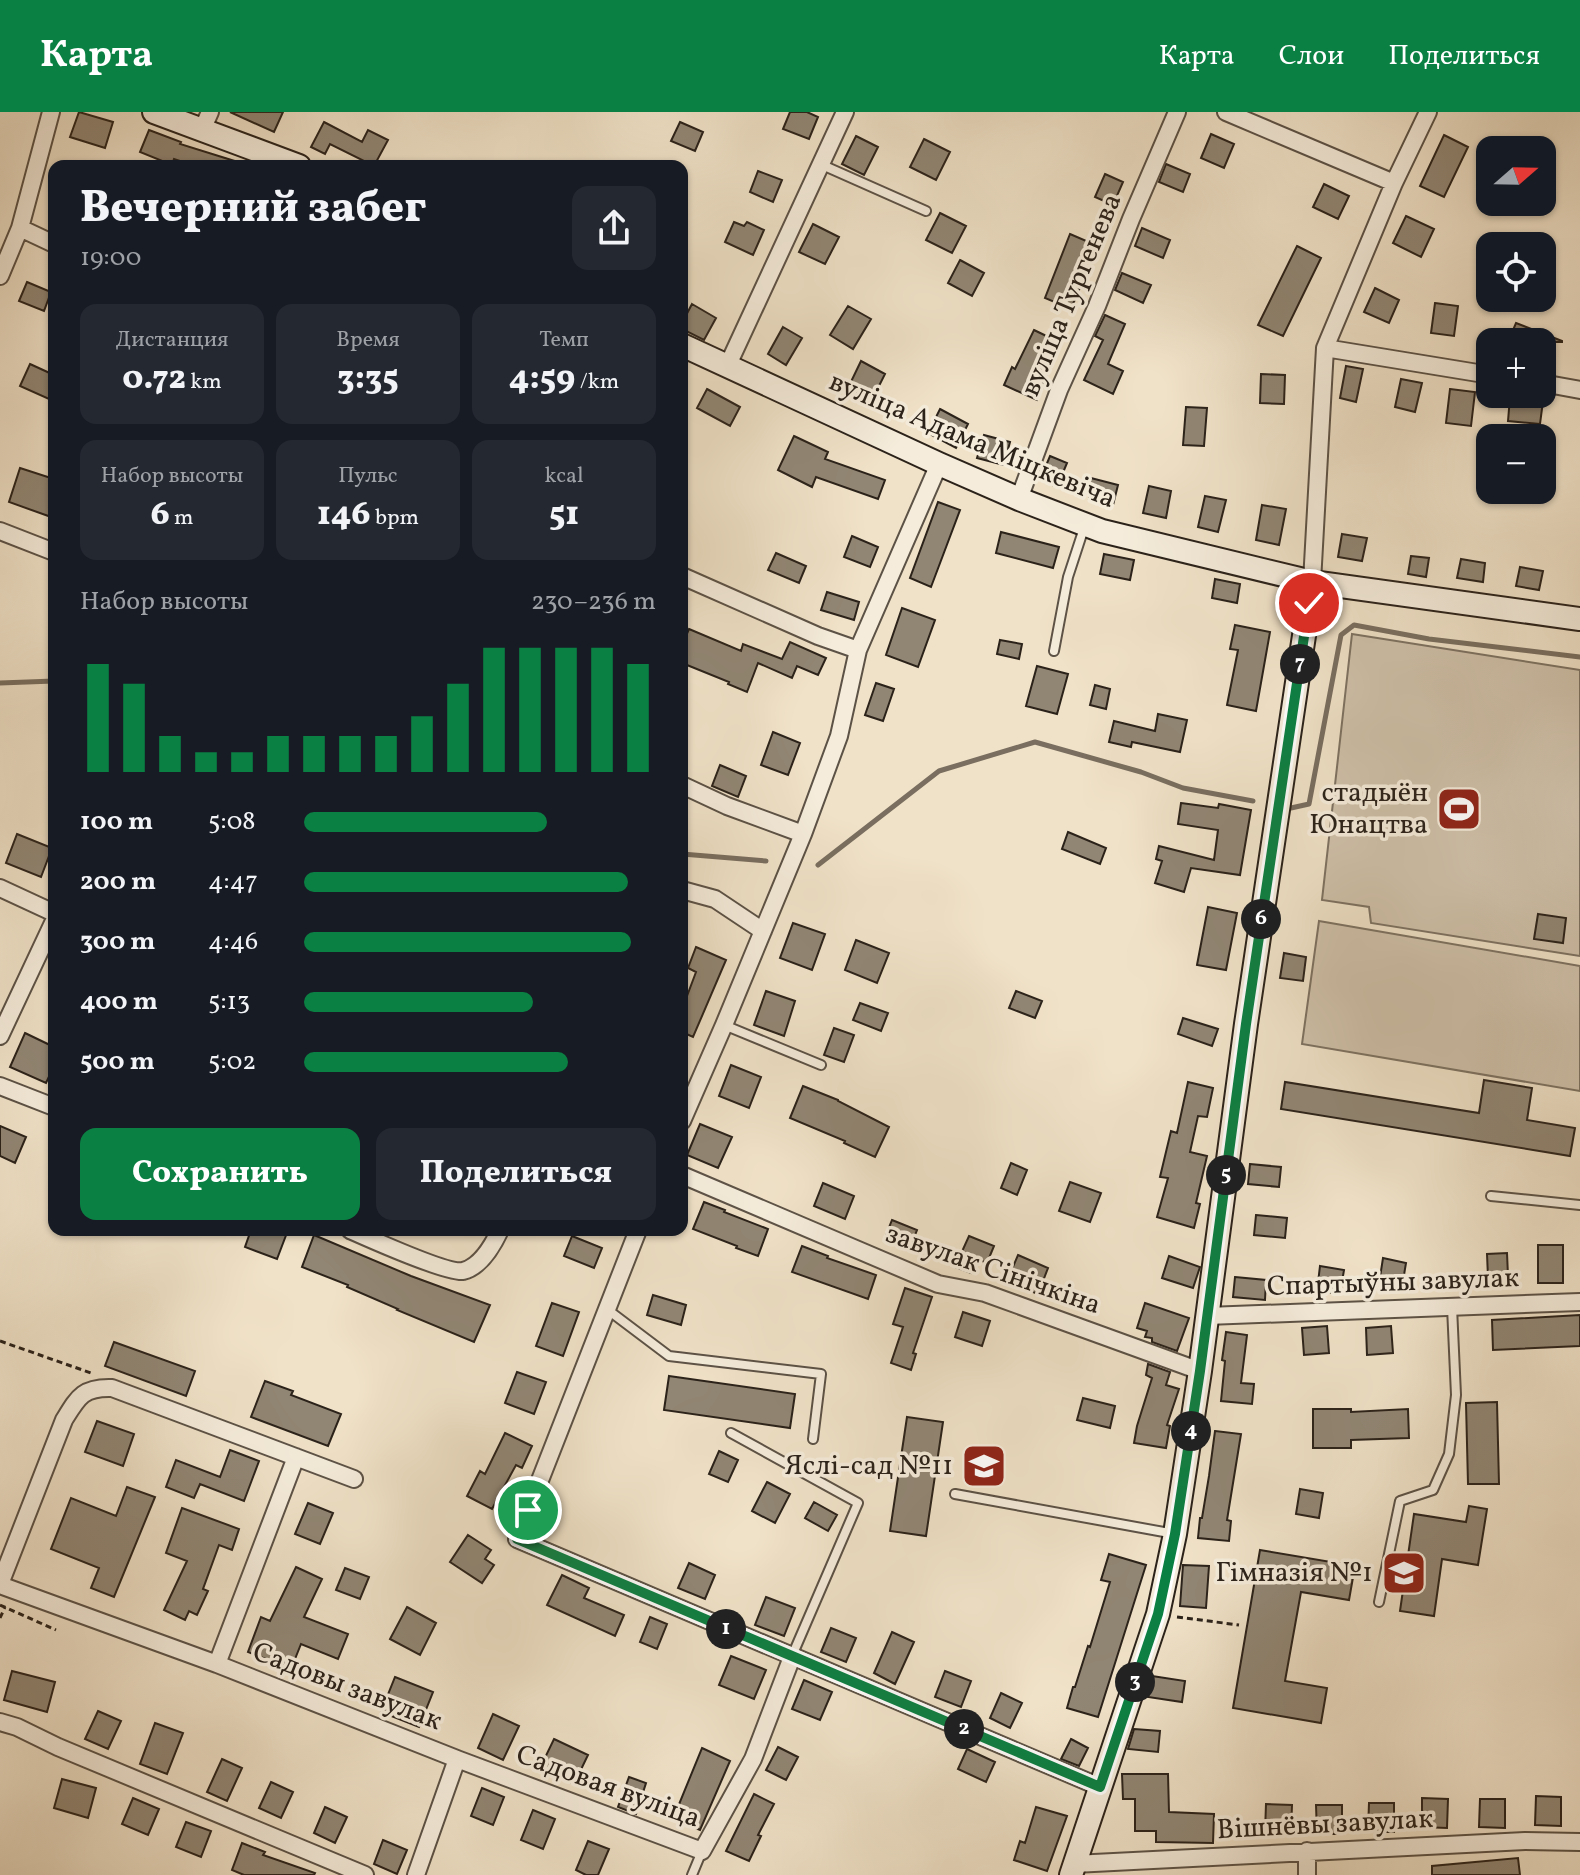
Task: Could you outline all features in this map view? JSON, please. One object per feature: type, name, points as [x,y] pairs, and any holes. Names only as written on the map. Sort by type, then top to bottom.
[{"type":"street","points":[[0,275],[20,228],[51,112]]},
{"type":"street","points":[[154,112],[206,121],[287,160]]},
{"type":"street","points":[[727,367],[845,112]]},
{"type":"street","name":"вуліца Тургенева","points":[[1019,499],[1059,390],[1177,112]]},
{"type":"street","points":[[1226,112],[1394,183]]},
{"type":"street","points":[[1072,1870],[1158,1614],[1175,1534],[1312,582],[1325,348],[1394,183],[1428,112]]},
{"type":"street","points":[[20,228],[48,241]]},
{"type":"street","name":"вуліца Адама Міцкевіча","points":[[688,348],[939,464],[1102,531],[1312,582],[1580,619]]},
{"type":"street","points":[[1325,348],[1476,373]]},
{"type":"street","points":[[1556,386],[1580,390]]},
{"type":"street","points":[[688,1107],[803,834],[839,736],[858,650],[939,464]]},
{"type":"street","points":[[0,531],[48,550]]},
{"type":"street","points":[[688,579],[767,615],[858,650]]},
{"type":"street","points":[[688,788],[803,834]]},
{"type":"street","points":[[0,888],[48,910]]},
{"type":"street","points":[[688,892],[715,899],[763,931]]},
{"type":"street","points":[[0,1036],[48,934]]},
{"type":"street","points":[[0,1086],[48,1105]]},
{"type":"street","name":"завулак Сінічкіна","points":[[688,1178],[938,1284],[985,1293],[1200,1371]]},
{"type":"street","points":[[365,1236],[443,1268],[461,1272],[477,1264],[497,1236]]},
{"type":"street","points":[[636,1236],[517,1539],[1100,1787]]},
{"type":"street","name":"Спартыўны завулак","points":[[1207,1316],[1580,1302]]},
{"type":"street","points":[[0,1584],[64,1420],[74,1402],[85,1391],[112,1388],[354,1479]]},
{"type":"street","name":"Садовы завулак","points":[[217,1664],[296,1457]]},
{"type":"street","name":"Садовы завулак","points":[[0,1584],[217,1664],[457,1759]]},
{"type":"street","name":"Садовая вуліца","points":[[457,1759],[702,1851],[753,1759],[792,1657]]},
{"type":"street","points":[[0,1722],[365,1875]]},
{"type":"street","points":[[416,1875],[457,1759]]},
{"type":"street","name":"Вішнёвы завулак","points":[[1072,1870],[1307,1851],[1525,1841],[1580,1842]]},
{"type":"street","points":[[1307,1851],[1307,1875]]},
{"type":"lane","points":[[819,163],[926,211]]},
{"type":"lane","points":[[1054,651],[1068,577],[1086,525]]},
{"type":"lane","points":[[724,1025],[821,1065]]},
{"type":"lane","points":[[1491,1196],[1580,1205]]},
{"type":"lane","points":[[1379,1602],[1400,1501],[1433,1490],[1449,1454],[1456,1395],[1452,1307]]},
{"type":"lane","points":[[608,1310],[669,1356],[821,1374],[813,1439]]},
{"type":"lane","points":[[731,1433],[858,1503],[792,1657]]},
{"type":"lane","points":[[955,1494],[1175,1534]]},
{"type":"lane","points":[[692,1875],[702,1851]]},
{"type":"path","points":[[0,1341],[94,1374]]},
{"type":"path","points":[[0,1618],[2,1606],[56,1630]]},
{"type":"path","points":[[1158,1614],[1239,1625]]},
{"type":"shaded area","name":"стадыён Юнацтва","points":[[1352,634],[1580,670],[1580,956],[1371,923],[1369,907],[1322,900]]},
{"type":"shaded area","points":[[1319,921],[1580,966],[1580,1091],[1302,1044]]},
{"type":"building","points":[[79,112],[113,122],[105,148],[70,137]]},
{"type":"building","points":[[230,112],[283,112],[274,132]]},
{"type":"building","points":[[790,112],[807,112],[818,117],[809,139],[783,129]]},
{"type":"building","points":[[324,122],[362,142],[368,130],[388,140],[377,160],[362,160],[330,144],[325,154],[311,147]]},
{"type":"building","points":[[680,122],[703,132],[695,151],[671,141]]},
{"type":"building","points":[[149,130],[180,144],[231,160],[160,160],[140,152]]},
{"type":"building","points":[[1211,134],[1234,144],[1224,168],[1201,158]]},
{"type":"building","points":[[1444,135],[1468,147],[1444,197],[1420,186]]},
{"type":"building","points":[[856,136],[878,147],[864,175],[842,164]]},
{"type":"building","points":[[924,139],[950,152],[936,180],[910,167]]},
{"type":"building","points":[[1166,164],[1190,174],[1183,192],[1159,182]]},
{"type":"building","points":[[758,171],[782,180],[773,202],[750,192]]},
{"type":"building","points":[[1105,174],[1123,182],[1113,205],[1095,197]]},
{"type":"building","points":[[1324,184],[1349,196],[1338,219],[1313,207]]},
{"type":"building","points":[[940,213],[966,226],[952,253],[926,240]]},
{"type":"building","points":[[1406,216],[1434,229],[1421,257],[1393,243]]},
{"type":"building","points":[[734,222],[744,226],[747,222],[764,230],[753,255],[725,242]]},
{"type":"building","points":[[813,224],[839,237],[825,264],[799,252]]},
{"type":"building","points":[[1142,228],[1170,240],[1163,258],[1135,246]]},
{"type":"building","points":[[1070,234],[1091,243],[1075,283],[1081,285],[1071,309],[1045,298]]},
{"type":"building","points":[[1297,246],[1321,258],[1283,336],[1258,325]]},
{"type":"building","points":[[960,260],[984,273],[972,296],[948,283]]},
{"type":"building","points":[[1122,273],[1151,285],[1143,303],[1115,290]]},
{"type":"building","points":[[27,282],[48,291],[44,311],[19,301]]},
{"type":"building","points":[[1375,288],[1399,300],[1389,323],[1364,312]]},
{"type":"building","points":[[1435,303],[1458,306],[1454,336],[1431,333]]},
{"type":"building","points":[[692,304],[716,318],[704,340],[688,332],[688,312]]},
{"type":"building","points":[[848,306],[871,319],[853,349],[830,335]]},
{"type":"building","points":[[1105,315],[1125,324],[1108,364],[1123,371],[1113,394],[1084,380],[1103,340],[1095,336]]},
{"type":"building","points":[[783,327],[802,338],[786,365],[768,354]]},
{"type":"building","points":[[1034,330],[1061,343],[1037,400],[1004,385]]},
{"type":"building","points":[[861,361],[885,374],[871,402],[847,390]]},
{"type":"building","points":[[30,364],[48,372],[48,399],[20,386]]},
{"type":"building","points":[[1346,366],[1363,369],[1356,402],[1340,398]]},
{"type":"building","points":[[1261,374],[1285,375],[1284,404],[1260,403]]},
{"type":"building","points":[[1401,379],[1422,383],[1415,412],[1395,407]]},
{"type":"building","points":[[707,389],[740,407],[730,426],[697,408]]},
{"type":"building","points":[[1450,389],[1475,392],[1471,426],[1446,423]]},
{"type":"building","points":[[1186,407],[1207,408],[1204,446],[1183,445]]},
{"type":"building","points":[[1509,408],[1542,408],[1540,424],[1508,421]]},
{"type":"building","points":[[940,409],[968,424],[956,448],[928,433]]},
{"type":"building","points":[[984,435],[1010,442],[1004,465],[977,458]]},
{"type":"building","points":[[794,436],[828,452],[825,459],[885,480],[878,499],[816,477],[812,487],[778,470]]},
{"type":"building","points":[[1050,456],[1067,463],[1057,487],[1040,480]]},
{"type":"building","points":[[20,468],[48,477],[48,516],[9,502]]},
{"type":"building","points":[[1087,477],[1118,485],[1113,505],[1089,499],[1090,494],[1083,493]]},
{"type":"building","points":[[1149,486],[1171,491],[1166,518],[1143,513]]},
{"type":"building","points":[[1205,496],[1226,500],[1218,532],[1198,527]]},
{"type":"building","points":[[938,502],[960,510],[931,587],[910,578]]},
{"type":"building","points":[[1262,505],[1286,509],[1279,545],[1256,540]]},
{"type":"building","points":[[1001,532],[1059,547],[1053,568],[996,553]]},
{"type":"building","points":[[1342,534],[1367,538],[1362,561],[1338,557]]},
{"type":"building","points":[[852,536],[878,547],[870,567],[844,557]]},
{"type":"building","points":[[776,553],[806,566],[799,583],[768,570]]},
{"type":"building","points":[[1104,554],[1134,560],[1130,580],[1100,574]]},
{"type":"building","points":[[1411,556],[1429,558],[1426,577],[1408,574]]},
{"type":"building","points":[[1461,559],[1485,563],[1483,582],[1457,578]]},
{"type":"building","points":[[1520,567],[1543,571],[1539,590],[1516,586]]},
{"type":"building","points":[[1215,579],[1240,584],[1237,603],[1212,598]]},
{"type":"building","points":[[827,592],[859,602],[854,620],[821,610]]},
{"type":"building","points":[[902,608],[935,620],[918,667],[886,655]]},
{"type":"building","points":[[1235,625],[1270,632],[1256,711],[1227,705],[1238,650],[1230,649]]},
{"type":"building","points":[[689,629],[741,651],[743,644],[782,659],[790,642],[826,658],[818,675],[797,666],[792,678],[758,663],[747,692],[688,665]]},
{"type":"building","points":[[1000,640],[1022,644],[1019,659],[997,654]]},
{"type":"building","points":[[1037,666],[1068,674],[1057,714],[1026,706]]},
{"type":"building","points":[[876,683],[894,689],[883,721],[865,715]]},
{"type":"building","points":[[1095,685],[1110,689],[1106,709],[1090,705]]},
{"type":"building","points":[[1158,714],[1187,720],[1180,752],[1132,742],[1131,747],[1109,742],[1114,721],[1155,731]]},
{"type":"building","points":[[773,732],[800,743],[788,775],[761,765]]},
{"type":"building","points":[[720,765],[746,776],[738,797],[712,786]]},
{"type":"building","points":[[1181,803],[1218,808],[1219,804],[1251,810],[1240,875],[1191,868],[1184,892],[1155,883],[1162,861],[1156,859],[1159,846],[1214,860],[1218,830],[1178,824]]},
{"type":"building","points":[[1068,832],[1106,848],[1100,864],[1062,849]]},
{"type":"building","points":[[17,834],[48,846],[48,859],[41,877],[6,863]]},
{"type":"building","points":[[1208,907],[1237,913],[1226,970],[1197,965]]},
{"type":"building","points":[[1538,914],[1566,918],[1563,943],[1534,939]]},
{"type":"building","points":[[793,923],[825,934],[812,970],[780,958]]},
{"type":"building","points":[[856,940],[889,953],[877,983],[845,970]]},
{"type":"building","points":[[696,947],[726,960],[693,1037],[688,1035],[688,993],[696,972],[688,968]]},
{"type":"building","points":[[1284,953],[1306,957],[1303,981],[1280,978]]},
{"type":"building","points":[[766,991],[795,1001],[784,1036],[754,1025]]},
{"type":"building","points":[[1016,991],[1042,1001],[1035,1018],[1009,1008]]},
{"type":"building","points":[[860,1003],[888,1013],[881,1031],[853,1020]]},
{"type":"building","points":[[1183,1018],[1218,1029],[1212,1046],[1178,1034]]},
{"type":"building","points":[[834,1028],[854,1035],[844,1062],[824,1055]]},
{"type":"building","points":[[25,1033],[48,1044],[46,1083],[10,1067]]},
{"type":"building","points":[[731,1065],[761,1077],[749,1108],[719,1096]]},
{"type":"building","points":[[1484,1080],[1532,1088],[1527,1120],[1575,1128],[1570,1156],[1281,1109],[1285,1082],[1479,1113]]},
{"type":"building","points":[[1188,1082],[1213,1088],[1207,1117],[1198,1116],[1190,1152],[1207,1156],[1196,1203],[1200,1204],[1194,1228],[1157,1217],[1168,1178],[1160,1177],[1171,1131],[1177,1133]]},
{"type":"building","points":[[803,1086],[838,1100],[889,1127],[875,1157],[790,1118]]},
{"type":"building","points":[[700,1124],[732,1137],[718,1168],[688,1155]]},
{"type":"building","points":[[0,1126],[26,1137],[15,1163],[0,1156]]},
{"type":"building","points":[[1011,1163],[1027,1170],[1017,1195],[1001,1188]]},
{"type":"building","points":[[1250,1164],[1281,1167],[1279,1187],[1248,1184]]},
{"type":"building","points":[[1070,1182],[1101,1193],[1090,1222],[1059,1211]]},
{"type":"building","points":[[823,1183],[854,1196],[845,1219],[814,1206]]},
{"type":"building","points":[[704,1202],[768,1229],[758,1256],[693,1229]]},
{"type":"building","points":[[1256,1215],[1287,1218],[1285,1238],[1254,1235]]},
{"type":"building","points":[[892,1220],[917,1230],[909,1250],[884,1240]]},
{"type":"building","points":[[249,1236],[286,1236],[277,1259],[245,1247]]},
{"type":"building","points":[[314,1236],[316,1236],[490,1305],[474,1342],[302,1267]]},
{"type":"building","points":[[572,1236],[602,1248],[594,1268],[564,1256]]},
{"type":"building","points":[[969,1236],[994,1246],[987,1263],[977,1259],[971,1273],[955,1267]]},
{"type":"building","points":[[1538,1245],[1563,1245],[1563,1283],[1538,1283]]},
{"type":"building","points":[[802,1246],[876,1275],[868,1299],[792,1272]]},
{"type":"building","points":[[1507,1253],[1508,1276],[1488,1277],[1487,1254]]},
{"type":"building","points":[[1018,1255],[1048,1268],[1038,1294],[1017,1286],[1020,1278],[1010,1274]]},
{"type":"building","points":[[1169,1256],[1200,1267],[1193,1288],[1162,1278]]},
{"type":"building","points":[[1383,1258],[1406,1263],[1402,1287],[1379,1284]]},
{"type":"building","points":[[1320,1266],[1344,1270],[1340,1294],[1317,1291]]},
{"type":"building","points":[[1235,1277],[1266,1280],[1265,1300],[1233,1297]]},
{"type":"building","points":[[905,1288],[932,1297],[913,1353],[916,1354],[911,1370],[891,1363],[903,1327],[893,1324]]},
{"type":"building","points":[[653,1295],[686,1305],[681,1325],[647,1315]]},
{"type":"building","points":[[552,1303],[579,1312],[563,1356],[536,1346]]},
{"type":"building","points":[[1145,1303],[1189,1318],[1177,1351],[1152,1342],[1152,1338],[1145,1337],[1147,1331],[1137,1328]]},
{"type":"building","points":[[963,1312],[990,1321],[982,1346],[955,1337]]},
{"type":"building","points":[[1580,1315],[1580,1346],[1493,1350],[1492,1320]]},
{"type":"building","points":[[1327,1326],[1329,1353],[1304,1355],[1302,1328]]},
{"type":"building","points":[[1391,1326],[1393,1353],[1367,1355],[1366,1328]]},
{"type":"building","points":[[1226,1332],[1247,1335],[1241,1383],[1254,1384],[1252,1404],[1221,1401]]},
{"type":"building","points":[[114,1342],[195,1371],[186,1396],[105,1366]]},
{"type":"building","points":[[1148,1364],[1170,1372],[1166,1385],[1179,1389],[1167,1425],[1170,1426],[1166,1448],[1134,1443],[1152,1378],[1146,1375]]},
{"type":"building","points":[[517,1372],[546,1382],[534,1414],[505,1403]]},
{"type":"building","points":[[669,1376],[795,1394],[790,1428],[664,1410]]},
{"type":"building","points":[[265,1381],[293,1391],[291,1395],[341,1414],[328,1446],[251,1417]]},
{"type":"building","points":[[1083,1398],[1115,1406],[1110,1428],[1077,1420]]},
{"type":"building","points":[[1497,1402],[1499,1484],[1468,1484],[1466,1403]]},
{"type":"building","points":[[1313,1409],[1351,1409],[1351,1412],[1408,1409],[1409,1438],[1351,1440],[1351,1448],[1313,1448]]},
{"type":"building","name":"Яслі-сад №11","points":[[907,1417],[943,1422],[926,1536],[890,1531]]},
{"type":"building","points":[[97,1421],[134,1434],[123,1466],[85,1452]]},
{"type":"building","points":[[1215,1431],[1241,1434],[1227,1520],[1231,1521],[1229,1541],[1198,1538]]},
{"type":"building","points":[[505,1433],[532,1446],[522,1468],[516,1465],[492,1509],[467,1496],[480,1471],[485,1474]]},
{"type":"building","points":[[230,1450],[259,1461],[244,1501],[200,1484],[194,1498],[166,1487],[176,1460],[220,1477]]},
{"type":"building","points":[[719,1451],[738,1460],[728,1482],[709,1474]]},
{"type":"building","points":[[767,1482],[790,1494],[775,1523],[752,1511]]},
{"type":"building","points":[[127,1487],[155,1497],[114,1597],[91,1588],[99,1568],[51,1549],[71,1498],[116,1516]]},
{"type":"building","points":[[1300,1489],[1323,1493],[1319,1518],[1296,1514]]},
{"type":"building","points":[[814,1502],[837,1515],[828,1531],[805,1518]]},
{"type":"building","points":[[308,1503],[333,1513],[320,1544],[295,1534]]},
{"type":"building","points":[[1469,1506],[1487,1509],[1478,1565],[1442,1559],[1434,1616],[1400,1611],[1414,1514],[1466,1522]]},
{"type":"building","points":[[182,1508],[239,1529],[232,1550],[219,1545],[203,1589],[208,1591],[197,1615],[189,1611],[185,1620],[164,1610],[187,1561],[166,1553]]},
{"type":"building","points":[[468,1535],[491,1550],[485,1559],[494,1565],[482,1583],[450,1562]]},
{"type":"building","points":[[1260,1550],[1355,1566],[1349,1600],[1301,1592],[1285,1681],[1327,1688],[1321,1723],[1233,1708]]},
{"type":"building","points":[[1109,1554],[1146,1565],[1098,1717],[1067,1708],[1110,1582],[1101,1580]]},
{"type":"building","points":[[689,1563],[715,1575],[705,1599],[678,1588]]},
{"type":"building","points":[[1183,1565],[1209,1566],[1206,1608],[1180,1606]]},
{"type":"building","points":[[296,1567],[322,1579],[304,1617],[348,1634],[338,1659],[301,1644],[291,1669],[248,1652],[261,1617],[270,1621]]},
{"type":"building","points":[[345,1568],[369,1577],[360,1599],[336,1590]]},
{"type":"building","points":[[562,1575],[589,1588],[584,1598],[624,1615],[615,1636],[547,1605]]},
{"type":"building","points":[[766,1597],[795,1608],[784,1636],[755,1625]]},
{"type":"building","points":[[407,1607],[436,1623],[420,1655],[390,1639]]},
{"type":"building","points":[[650,1617],[667,1624],[657,1649],[640,1642]]},
{"type":"building","points":[[831,1628],[856,1638],[846,1662],[821,1652]]},
{"type":"building","points":[[892,1632],[914,1642],[895,1684],[874,1673]]},
{"type":"building","points":[[731,1656],[766,1670],[754,1699],[719,1685]]},
{"type":"building","points":[[12,1671],[55,1682],[47,1712],[4,1700]]},
{"type":"building","points":[[945,1671],[971,1681],[961,1707],[935,1697]]},
{"type":"building","points":[[1152,1676],[1185,1681],[1182,1702],[1148,1697]]},
{"type":"building","points":[[395,1677],[433,1692],[419,1727],[381,1712]]},
{"type":"building","points":[[804,1680],[832,1692],[820,1720],[792,1709]]},
{"type":"building","points":[[1001,1693],[1022,1703],[1010,1728],[990,1718]]},
{"type":"building","points":[[98,1711],[121,1721],[108,1749],[85,1739]]},
{"type":"building","points":[[493,1714],[519,1726],[503,1760],[478,1748]]},
{"type":"building","points":[[155,1723],[183,1733],[167,1774],[140,1764]]},
{"type":"building","points":[[1134,1729],[1160,1731],[1158,1752],[1128,1749]]},
{"type":"building","points":[[554,1739],[588,1755],[574,1784],[540,1768]]},
{"type":"building","points":[[1071,1739],[1088,1748],[1079,1766],[1061,1759]]},
{"type":"building","points":[[778,1747],[798,1757],[786,1780],[766,1770]]},
{"type":"building","points":[[702,1748],[730,1761],[700,1830],[673,1819]]},
{"type":"building","points":[[967,1749],[995,1762],[986,1782],[958,1769]]},
{"type":"building","points":[[222,1759],[242,1768],[227,1801],[207,1792]]},
{"type":"building","points":[[1122,1774],[1168,1774],[1169,1812],[1214,1814],[1213,1843],[1156,1842],[1156,1831],[1135,1831],[1135,1799],[1123,1799]]},
{"type":"building","points":[[629,1777],[646,1783],[636,1814],[618,1807]]},
{"type":"building","points":[[62,1779],[96,1788],[88,1818],[54,1808]]},
{"type":"building","points":[[271,1782],[293,1792],[281,1818],[259,1808]]},
{"type":"building","points":[[482,1788],[504,1797],[493,1825],[471,1816]]},
{"type":"building","points":[[754,1794],[774,1804],[749,1861],[726,1851]]},
{"type":"building","points":[[1536,1796],[1561,1797],[1561,1826],[1535,1825]]},
{"type":"building","points":[[133,1798],[159,1809],[148,1835],[122,1824]]},
{"type":"building","points":[[1422,1798],[1448,1799],[1447,1828],[1422,1827]]},
{"type":"building","points":[[1480,1799],[1505,1799],[1505,1828],[1479,1827]]},
{"type":"building","points":[[1369,1803],[1394,1803],[1394,1832],[1368,1832]]},
{"type":"building","points":[[1266,1804],[1292,1805],[1291,1833],[1265,1832]]},
{"type":"building","points":[[1316,1805],[1342,1805],[1342,1834],[1317,1834]]},
{"type":"building","points":[[325,1807],[347,1817],[335,1843],[314,1833]]},
{"type":"building","points":[[1036,1807],[1067,1816],[1047,1871],[1014,1860],[1020,1841],[1025,1843]]},
{"type":"building","points":[[533,1810],[555,1819],[543,1849],[521,1840]]},
{"type":"building","points":[[186,1822],[211,1831],[201,1857],[176,1847]]},
{"type":"building","points":[[383,1840],[407,1850],[397,1874],[374,1864]]},
{"type":"building","points":[[588,1841],[609,1849],[598,1875],[586,1875],[576,1870]]},
{"type":"building","points":[[242,1843],[265,1852],[263,1855],[315,1873],[244,1875],[232,1870]]},
{"type":"building","points":[[1518,1858],[1520,1875],[1432,1875],[1432,1866]]},
{"type":"waterway","points":[[1291,808],[1309,804],[1341,635],[1354,625],[1429,639],[1580,657]]},
{"type":"waterway","points":[[0,683],[48,681]]},
{"type":"waterway","points":[[818,865],[939,771],[1035,742],[1141,772],[1183,788],[1253,801]]},
{"type":"waterway","points":[[688,854],[766,861]]},
{"type":"place","name":"стадыён Юнацтва","points":[[1459,809]]},
{"type":"place","name":"Яслі-сад №11","points":[[984,1466]]},
{"type":"place","name":"Гімназія №1","points":[[1404,1573]]},
{"type":"route","points":[[528,1510],[517,1539],[1100,1787],[1158,1614],[1175,1534],[1309,603]]}]
